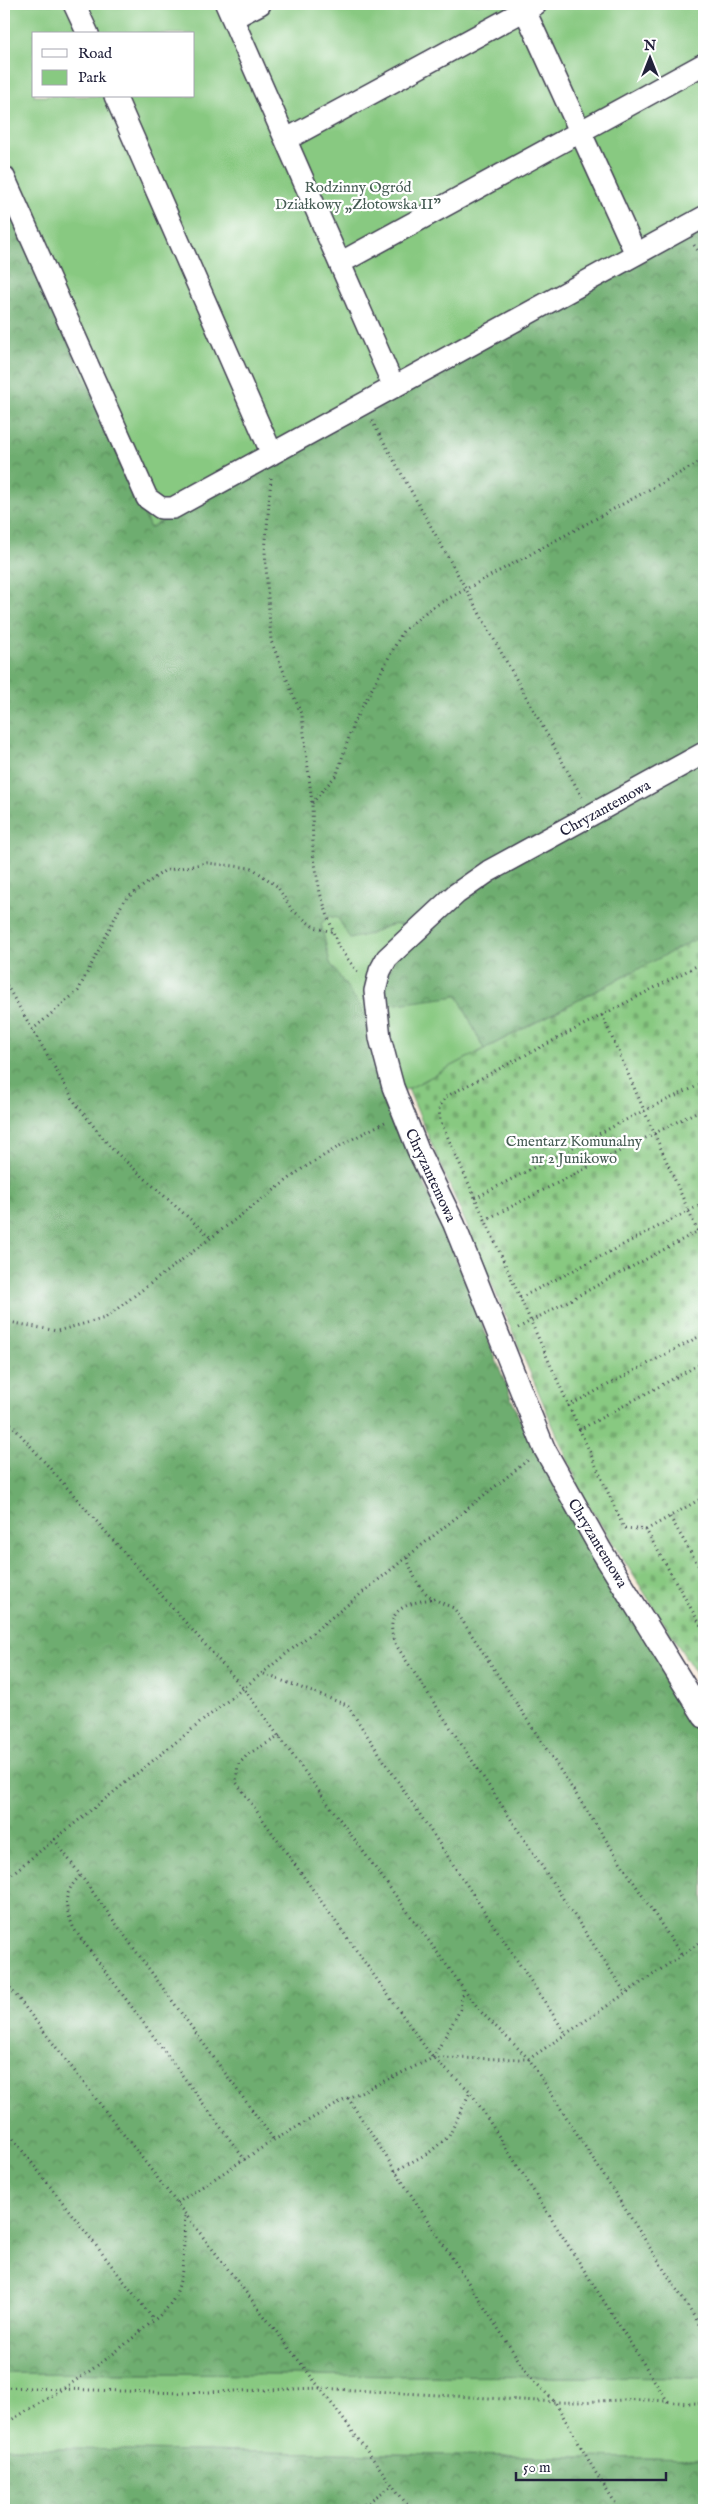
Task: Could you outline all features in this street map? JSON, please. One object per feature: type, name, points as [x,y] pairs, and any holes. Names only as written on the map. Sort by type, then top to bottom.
[{"type":"street","points":[[74,4],[87,32]]},
{"type":"street","points":[[260,4],[229,11],[287,139],[394,387]]},
{"type":"street","points":[[287,139],[527,6],[579,132],[636,254]]},
{"type":"street","points":[[340,263],[704,64]]},
{"type":"street","points":[[116,98],[272,454]]},
{"type":"street","points":[[4,177],[147,498],[161,508],[173,508],[704,217]]},
{"type":"street","name":"Chryzantemowa","points":[[704,753],[592,816],[489,870],[456,894],[388,958],[380,971],[376,991],[380,1038],[403,1113],[418,1150],[454,1224],[544,1448],[606,1558],[704,1717]]},
{"type":"path","points":[[692,242],[699,252],[704,254]]},
{"type":"path","points":[[369,416],[592,816]]},
{"type":"path","points":[[312,804],[337,774],[353,724],[403,631],[431,608],[704,460]]},
{"type":"path","points":[[271,477],[265,552],[271,641],[302,716],[312,804],[313,852],[320,893],[338,946],[376,991]]},
{"type":"path","points":[[32,1030],[78,991],[124,900],[164,871],[207,862],[252,868],[277,886],[292,910],[314,927],[333,932]]},
{"type":"path","points":[[704,962],[447,1096],[439,1107],[440,1120],[624,1528],[646,1530],[704,1498]]},
{"type":"path","points":[[4,981],[76,1104],[111,1148],[210,1237]]},
{"type":"path","points":[[602,1015],[704,1246]]},
{"type":"path","points":[[475,1198],[645,1110],[704,1083]]},
{"type":"path","points":[[485,1220],[704,1108]]},
{"type":"path","points":[[4,1321],[57,1331],[104,1318],[302,1169],[343,1144],[403,1113]]},
{"type":"path","points":[[520,1298],[704,1203]]},
{"type":"path","points":[[499,1336],[530,1322],[704,1228]]},
{"type":"path","points":[[568,1406],[704,1334]]},
{"type":"path","points":[[579,1430],[704,1362]]},
{"type":"path","points":[[4,1416],[244,1689],[480,2012],[530,2060],[704,2332]]},
{"type":"path","points":[[4,1880],[264,1674],[544,1448]]},
{"type":"path","points":[[670,1516],[704,1576]]},
{"type":"path","points":[[646,1530],[704,1631]]},
{"type":"path","points":[[407,1558],[415,1581],[431,1599],[454,1608],[682,1956]]},
{"type":"path","points":[[431,1599],[403,1606],[392,1618],[391,1630],[394,1642],[626,1994]]},
{"type":"path","points":[[264,1674],[347,1705],[566,2034]]},
{"type":"path","points":[[280,1736],[248,1754],[238,1765],[236,1782],[433,2058],[470,2091],[668,2402]]},
{"type":"path","points":[[54,1839],[274,2140]]},
{"type":"path","points":[[80,1876],[70,1886],[65,1906],[74,1929],[245,2160]]},
{"type":"path","points":[[176,2203],[274,2140],[348,2098],[433,2058],[530,2060],[704,1940]]},
{"type":"path","points":[[4,1980],[320,2388],[411,2510]]},
{"type":"path","points":[[4,1988],[10,1989]]},
{"type":"path","points":[[433,2058],[460,2010],[463,1988]]},
{"type":"path","points":[[396,2171],[430,2152],[449,2136],[470,2091]]},
{"type":"path","points":[[348,2098],[530,2376],[555,2402],[620,2510]]},
{"type":"path","points":[[4,2127],[154,2320]]},
{"type":"path","points":[[4,2424],[67,2388],[116,2354],[174,2299],[181,2275],[185,2214]]},
{"type":"path","points":[[4,2387],[181,2393],[320,2388],[555,2402],[587,2403],[647,2400],[704,2403]]},
{"type":"path","points":[[356,2510],[392,2486]]},
{"type":"green space","name":"Rodzinny Ogród Działkowy „Złotowska II”","points":[[4,4],[704,4],[704,226],[150,528],[4,198]]},
{"type":"green space","points":[[4,198],[150,528],[704,226],[704,935],[484,1049],[458,996],[382,1006],[384,983],[411,930],[405,926],[395,924],[370,934],[350,939],[338,918],[328,916],[321,924],[330,963],[363,1010],[373,1057],[388,1101],[445,1230],[518,1415],[540,1461],[590,1549],[704,1732],[704,2378],[4,2373]]},
{"type":"green space","points":[[328,916],[338,918],[369,935],[395,924],[406,926],[411,930],[458,996],[484,1049],[408,1089],[386,1097],[373,1057],[363,1010],[330,963],[321,924]]},
{"type":"green space","name":"Cmentarz Komunalny nr 2 Junikowo","points":[[704,935],[704,1686],[584,1498],[408,1089]]},
{"type":"green space","points":[[4,2373],[704,2378],[704,2459],[4,2448]]},
{"type":"green space","points":[[4,2448],[704,2459],[704,2510],[4,2510]]}]
